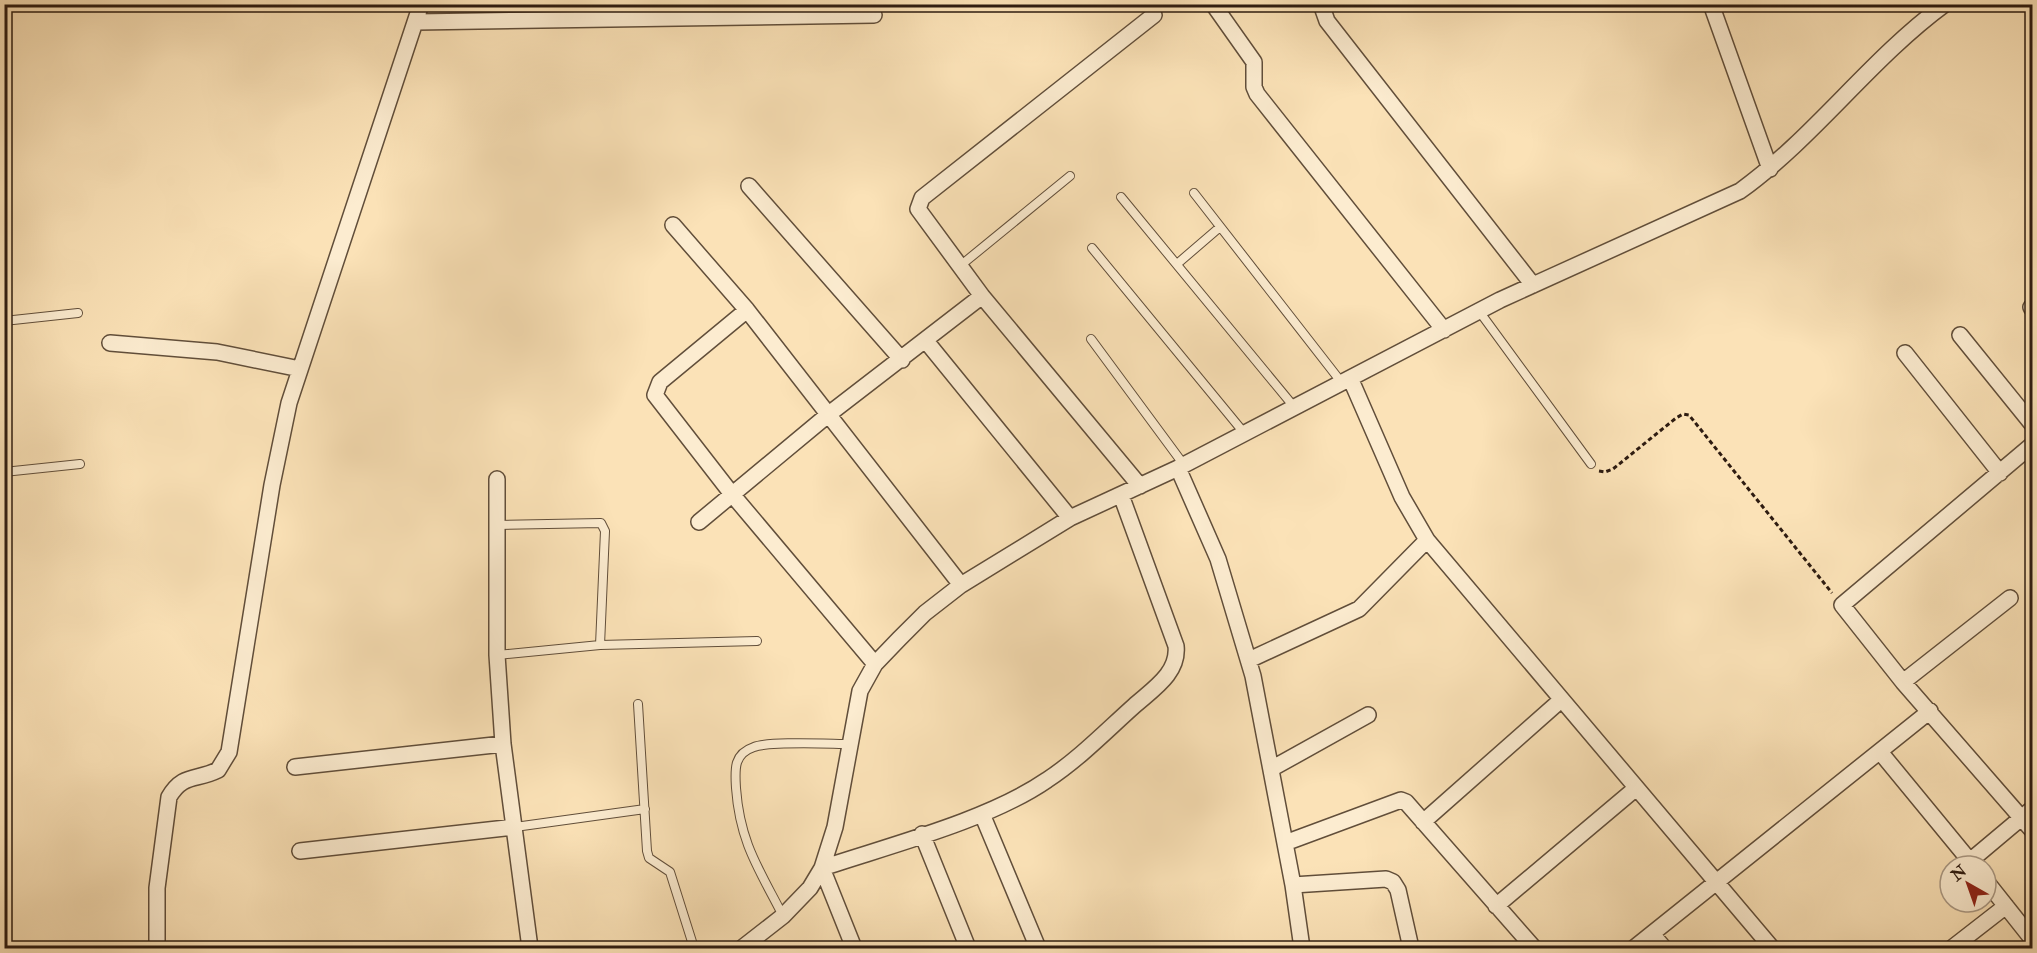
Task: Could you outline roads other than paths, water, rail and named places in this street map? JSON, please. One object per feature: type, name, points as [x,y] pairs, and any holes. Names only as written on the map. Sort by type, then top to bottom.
[{"type":"street","points":[[157,948],[157,888],[169,797],[175,787],[185,779],[218,770],[225,762],[229,752],[272,485],[289,403],[370,153],[422,4]]},
{"type":"street","points":[[1213,4],[1254,62],[1254,87],[1257,94],[1444,330]]},
{"type":"street","points":[[1321,4],[1327,21],[1533,285]]},
{"type":"street","points":[[1711,4],[1770,169]]},
{"type":"street","points":[[742,948],[783,916],[810,888],[822,868],[831,846],[860,691],[875,664],[925,613],[961,585],[1070,518],[1181,467],[1479,311],[1740,191],[1770,169],[1886,54],[1945,4]]},
{"type":"street","points":[[417,22],[874,15]]},
{"type":"street","points":[[1140,486],[959,267],[919,214],[918,204],[922,198],[1154,15]]},
{"type":"street","points":[[749,186],[902,360]]},
{"type":"street","points":[[673,225],[747,310],[961,585]]},
{"type":"street","points":[[699,522],[829,414],[902,360],[982,296]]},
{"type":"street","points":[[747,310],[656,388],[658,401],[731,494],[875,664]]},
{"type":"street","points":[[1960,335],[2032,424]]},
{"type":"street","points":[[926,341],[1070,518]]},
{"type":"street","points":[[110,343],[168,346],[217,352],[300,369]]},
{"type":"street","points":[[1905,353],[2000,473]]},
{"type":"street","points":[[1347,382],[1407,508],[1427,540],[1635,789],[1772,948]]},
{"type":"street","points":[[2032,445],[1842,605],[1903,682],[2027,814],[2032,830]]},
{"type":"street","points":[[1181,467],[1218,559],[1249,660],[1293,885],[1302,948]]},
{"type":"street","points":[[497,479],[497,655],[503,744],[530,948]]},
{"type":"street","points":[[822,868],[982,814],[1036,787],[1056,774],[1161,682],[1176,664],[1176,646],[1122,495]]},
{"type":"street","points":[[1249,660],[1359,609],[1427,540]]},
{"type":"street","points":[[1903,682],[2010,597]]},
{"type":"street","points":[[1423,822],[1561,700]]},
{"type":"street","points":[[1634,948],[1881,753],[1930,711]]},
{"type":"street","points":[[1271,769],[1368,715]]},
{"type":"street","points":[[295,767],[503,744]]},
{"type":"street","points":[[1881,753],[1965,854]]},
{"type":"street","points":[[1496,906],[1635,789]]},
{"type":"street","points":[[1285,843],[1396,800],[1406,802],[1534,948]]},
{"type":"street","points":[[982,814],[1038,948]]},
{"type":"street","points":[[1982,854],[2027,814]]},
{"type":"street","points":[[300,851],[515,827]]},
{"type":"street","points":[[922,834],[968,948]]},
{"type":"street","points":[[822,868],[854,948]]},
{"type":"street","points":[[1293,885],[1386,879],[1393,882],[1398,890],[1412,948]]},
{"type":"street","points":[[1998,896],[2032,939]]},
{"type":"street","points":[[1952,948],[2006,906]]},
{"type":"street","points":[[1652,934],[1664,948]]},
{"type":"lane","points":[[959,267],[1070,176]]},
{"type":"lane","points":[[1194,193],[1347,382]]},
{"type":"lane","points":[[1121,196],[1295,408]]},
{"type":"lane","points":[[1177,264],[1220,226]]},
{"type":"lane","points":[[1092,248],[1245,434]]},
{"type":"lane","points":[[1479,311],[1592,464]]},
{"type":"lane","points":[[4,321],[78,313]]},
{"type":"lane","points":[[1091,339],[1181,467]]},
{"type":"lane","points":[[4,472],[80,464]]},
{"type":"lane","points":[[497,525],[601,523],[605,531],[600,645]]},
{"type":"lane","points":[[497,655],[600,645],[757,641]]},
{"type":"lane","points":[[638,704],[647,851],[649,858],[670,872],[694,948]]},
{"type":"lane","points":[[783,916],[740,828],[734,767],[739,757],[756,746],[850,744]]},
{"type":"lane","points":[[515,827],[645,809]]}]
